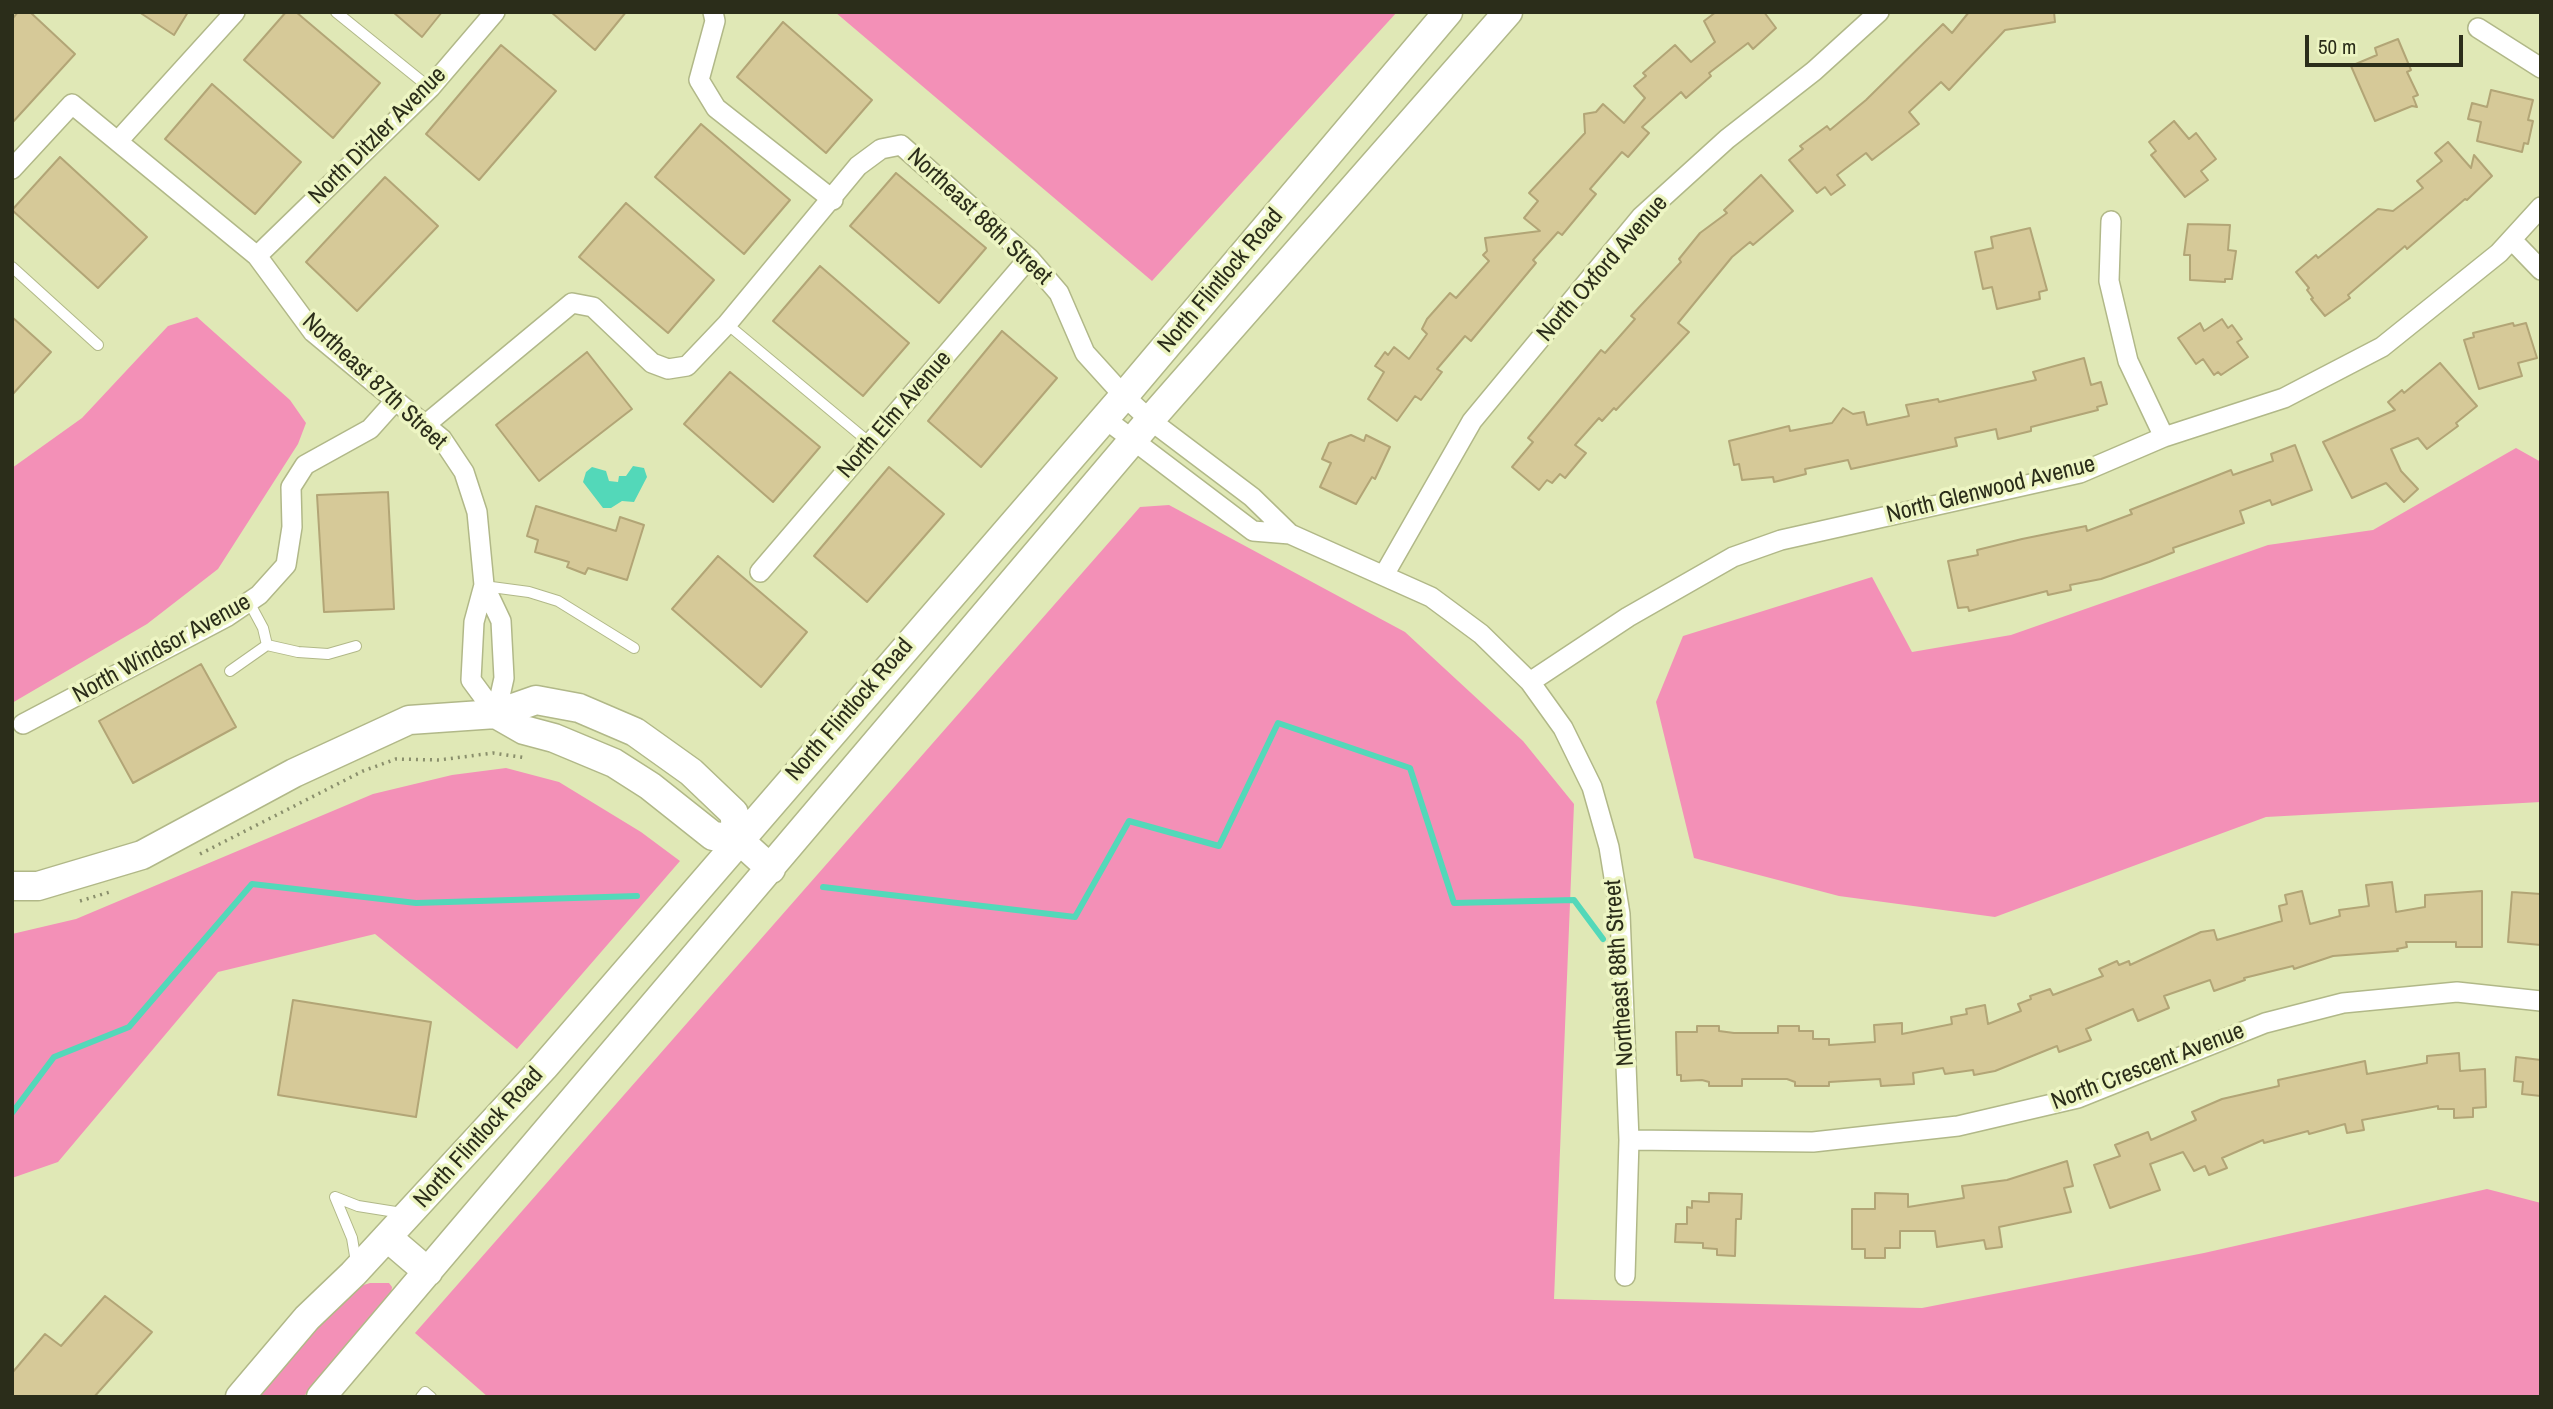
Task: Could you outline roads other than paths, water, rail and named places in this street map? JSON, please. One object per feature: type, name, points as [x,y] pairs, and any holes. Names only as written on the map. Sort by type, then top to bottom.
[{"type":"main road","name":"North Flintlock Road","points":[[240,1397],[307,1318],[353,1274],[552,1057],[1124,396],[1448,12]]},
{"type":"main road","name":"North Flintlock Road","points":[[321,1397],[1132,441],[1508,12]]},
{"type":"main road","points":[[12,886],[38,886],[142,855],[294,773],[409,720],[496,714],[536,700],[579,708],[635,732],[691,772],[734,813],[738,839]]},
{"type":"main road","points":[[496,714],[524,730],[554,738],[614,763],[650,786],[713,836],[738,839],[771,869]]},
{"type":"main road","points":[[387,1237],[428,1272]]},
{"type":"street","points":[[118,141],[235,12]]},
{"type":"street","name":"North Ditzler Avenue","points":[[257,256],[430,88],[495,12]]},
{"type":"street","points":[[425,425],[572,303],[593,307],[652,363],[668,369],[687,366],[727,324],[833,200],[716,108],[699,80],[715,21],[713,12]]},
{"type":"street","name":"North Oxford Avenue","points":[[1384,575],[1472,421],[1641,217],[1727,139],[1814,71],[1879,12]]},
{"type":"street","points":[[2478,28],[2541,68]]},
{"type":"street","name":"Northeast 87th Street","points":[[12,169],[72,104],[257,256],[313,332],[442,439],[464,472],[477,512],[484,585],[501,621],[504,678],[496,714]]},
{"type":"street","name":"Northeast 88th Street","points":[[833,200],[858,166],[881,149],[901,145],[1029,258],[1059,293],[1085,353],[1124,396],[1150,420],[1252,497],[1290,534]]},
{"type":"street","name":"North Glenwood Avenue","points":[[1530,682],[1639,610],[1733,557],[1781,540],[2080,473],[2164,438],[2284,398],[2382,347],[2512,240],[2541,207]]},
{"type":"street","points":[[2111,221],[2109,281],[2128,361],[2164,438]]},
{"type":"street","points":[[2512,240],[2541,270]]},
{"type":"street","name":"North Elm Avenue","points":[[760,572],[1029,258]]},
{"type":"street","name":"North Windsor Avenue","points":[[23,724],[249,602],[286,565],[292,527],[291,487],[305,465],[370,429],[395,401]]},
{"type":"street","points":[[1104,418],[1132,441]]},
{"type":"street","name":"Northeast 88th Street","points":[[1132,441],[1253,531],[1290,534],[1430,597],[1471,627],[1530,682],[1563,728],[1592,787],[1609,847],[1620,914],[1629,1140],[1625,1276]]},
{"type":"street","name":"Northeast 87th Street","points":[[484,585],[474,622],[471,680],[496,714]]},
{"type":"street","name":"North Crescent Avenue","points":[[1629,1140],[1813,1142],[1958,1126],[2078,1098],[2265,1023],[2343,1003],[2458,992],[2541,1001]]},
{"type":"lane","points":[[336,12],[430,88]]},
{"type":"lane","points":[[12,267],[98,345]]},
{"type":"lane","points":[[727,324],[870,443]]},
{"type":"lane","points":[[484,585],[529,592],[558,601],[634,648]]},
{"type":"lane","points":[[249,602],[263,628],[267,645]]},
{"type":"lane","points":[[230,671],[267,645],[298,652],[328,654],[356,646]]},
{"type":"lane","points":[[353,1274],[356,1261],[352,1238],[335,1197],[358,1206],[409,1214]]},
{"type":"lane","points":[[422,1397],[425,1392],[430,1397]]},
{"type":"water","points":[[633,466],[644,468],[647,477],[634,502],[622,501],[611,508],[603,508],[583,482],[586,472],[592,467],[606,471],[609,481],[618,482],[619,476],[626,476]]},
{"type":"waterway","points":[[823,887],[1075,917],[1129,821],[1219,846],[1278,723],[1410,768],[1454,903],[1574,900],[1603,939]]},
{"type":"waterway","points":[[12,1113],[54,1057],[129,1027],[252,884],[416,903],[637,896]]}]
